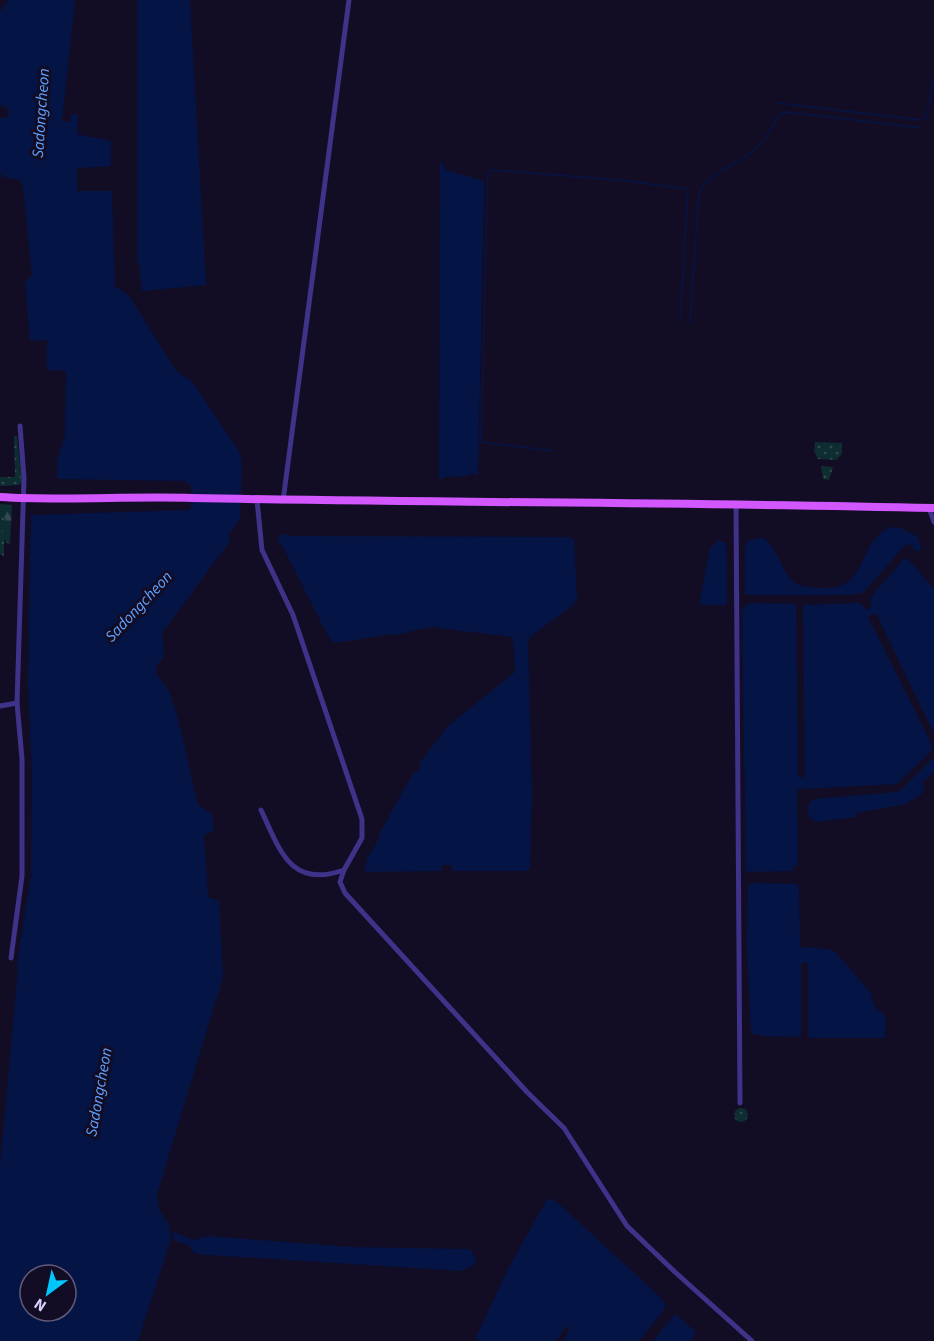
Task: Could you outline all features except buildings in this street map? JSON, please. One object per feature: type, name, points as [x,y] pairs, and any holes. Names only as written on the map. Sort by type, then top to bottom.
[{"type":"main road","points":[[0,497],[931,508]]},
{"type":"street","points":[[283,501],[348,0]]},
{"type":"street","points":[[10,958],[22,876],[22,759],[17,703],[24,478],[20,426]]},
{"type":"street","points":[[257,500],[262,550],[293,615],[362,819],[362,838],[340,882],[345,893],[527,1092],[564,1128],[627,1226],[753,1341]]},
{"type":"street","points":[[736,504],[741,1103]]},
{"type":"street","points":[[931,508],[934,522]]},
{"type":"street","points":[[0,706],[17,703]]},
{"type":"street","points":[[261,810],[282,855],[291,865],[316,876],[344,870]]},
{"type":"green space","points":[[14,436],[17,436],[22,482],[19,485],[0,486],[0,477],[15,477]]},
{"type":"green space","points":[[815,442],[842,443],[842,454],[836,460],[818,459],[814,451]]},
{"type":"green space","points":[[821,466],[833,467],[829,480],[823,479]]},
{"type":"green space","points":[[0,504],[12,505],[10,544],[5,542],[1,525],[6,522],[5,518],[0,518]]},
{"type":"green space","points":[[3,517],[7,522],[2,525],[4,556],[0,554],[0,518]]},
{"type":"green space","points":[[738,1108],[744,1108],[748,1115],[744,1122],[738,1122],[734,1118],[734,1112]]},
{"type":"water","name":"Sadongcheon","points":[[8,0],[75,0],[62,121],[70,122],[71,114],[78,115],[77,134],[111,141],[111,166],[77,168],[77,191],[112,191],[115,286],[129,296],[177,372],[192,381],[239,451],[242,464],[240,519],[228,535],[230,541],[162,633],[164,654],[156,670],[157,676],[168,689],[174,706],[198,805],[212,814],[214,830],[204,835],[208,897],[219,901],[223,977],[157,1194],[159,1210],[169,1225],[171,1239],[138,1341],[0,1341],[0,1168],[17,962],[31,876],[32,776],[28,683],[31,515],[189,510],[191,486],[185,481],[57,479],[57,457],[65,435],[66,371],[47,370],[47,340],[30,341],[25,281],[32,276],[23,186],[20,180],[3,177],[0,172],[0,118],[6,118],[9,112],[0,105],[0,12]]},
{"type":"water","points":[[137,0],[190,0],[206,285],[142,291],[137,261]]},
{"type":"water","points":[[440,160],[446,170],[484,181],[478,475],[471,473],[468,476],[444,477],[443,479],[439,479]]},
{"type":"water","points":[[891,527],[900,528],[917,536],[922,550],[916,551],[909,544],[905,545],[864,592],[837,595],[745,594],[745,548],[746,543],[752,539],[764,538],[769,543],[795,583],[818,588],[835,588],[846,583],[855,575],[872,543]]},
{"type":"water","points":[[282,534],[293,536],[568,537],[574,540],[577,599],[572,606],[531,636],[528,641],[532,793],[530,869],[526,871],[453,871],[451,865],[442,865],[441,871],[364,872],[368,857],[396,803],[413,774],[420,769],[420,763],[447,727],[515,672],[513,637],[431,627],[396,635],[333,642],[277,539]]},
{"type":"water","points":[[718,540],[726,543],[727,602],[726,605],[701,605],[710,549]]},
{"type":"water","points":[[907,558],[934,589],[934,734],[876,613],[868,617],[929,739],[932,750],[897,784],[797,791],[798,866],[793,866],[793,871],[746,872],[742,611],[746,605],[752,603],[796,604],[798,776],[802,778],[805,775],[803,605],[860,603],[867,610],[872,607],[870,600],[876,591]]},
{"type":"water","points":[[934,757],[934,772],[923,782],[924,792],[906,804],[857,813],[856,817],[815,822],[809,818],[809,805],[814,799],[897,792]]},
{"type":"water","points":[[752,883],[797,884],[799,888],[800,947],[829,949],[836,953],[871,993],[874,1006],[886,1016],[883,1038],[810,1038],[808,1036],[808,963],[801,963],[801,1037],[761,1036],[751,1033],[747,944],[748,887]]},
{"type":"water","points":[[547,1199],[558,1203],[666,1305],[639,1341],[563,1341],[570,1328],[567,1326],[556,1341],[477,1341],[476,1337],[509,1267]]},
{"type":"water","points":[[173,1232],[194,1240],[208,1236],[352,1247],[470,1249],[476,1259],[475,1264],[462,1271],[195,1254],[188,1245],[173,1240]]},
{"type":"water","points":[[675,1314],[696,1332],[691,1341],[653,1341]]},
{"type":"waterway","points":[[778,103],[921,120],[925,119],[927,114],[934,76]]},
{"type":"waterway","points":[[690,323],[699,192],[716,174],[752,152],[768,134],[780,114],[784,112],[920,128]]},
{"type":"waterway","points":[[554,451],[481,442],[488,172],[491,170],[620,180],[688,189],[680,322]]}]
